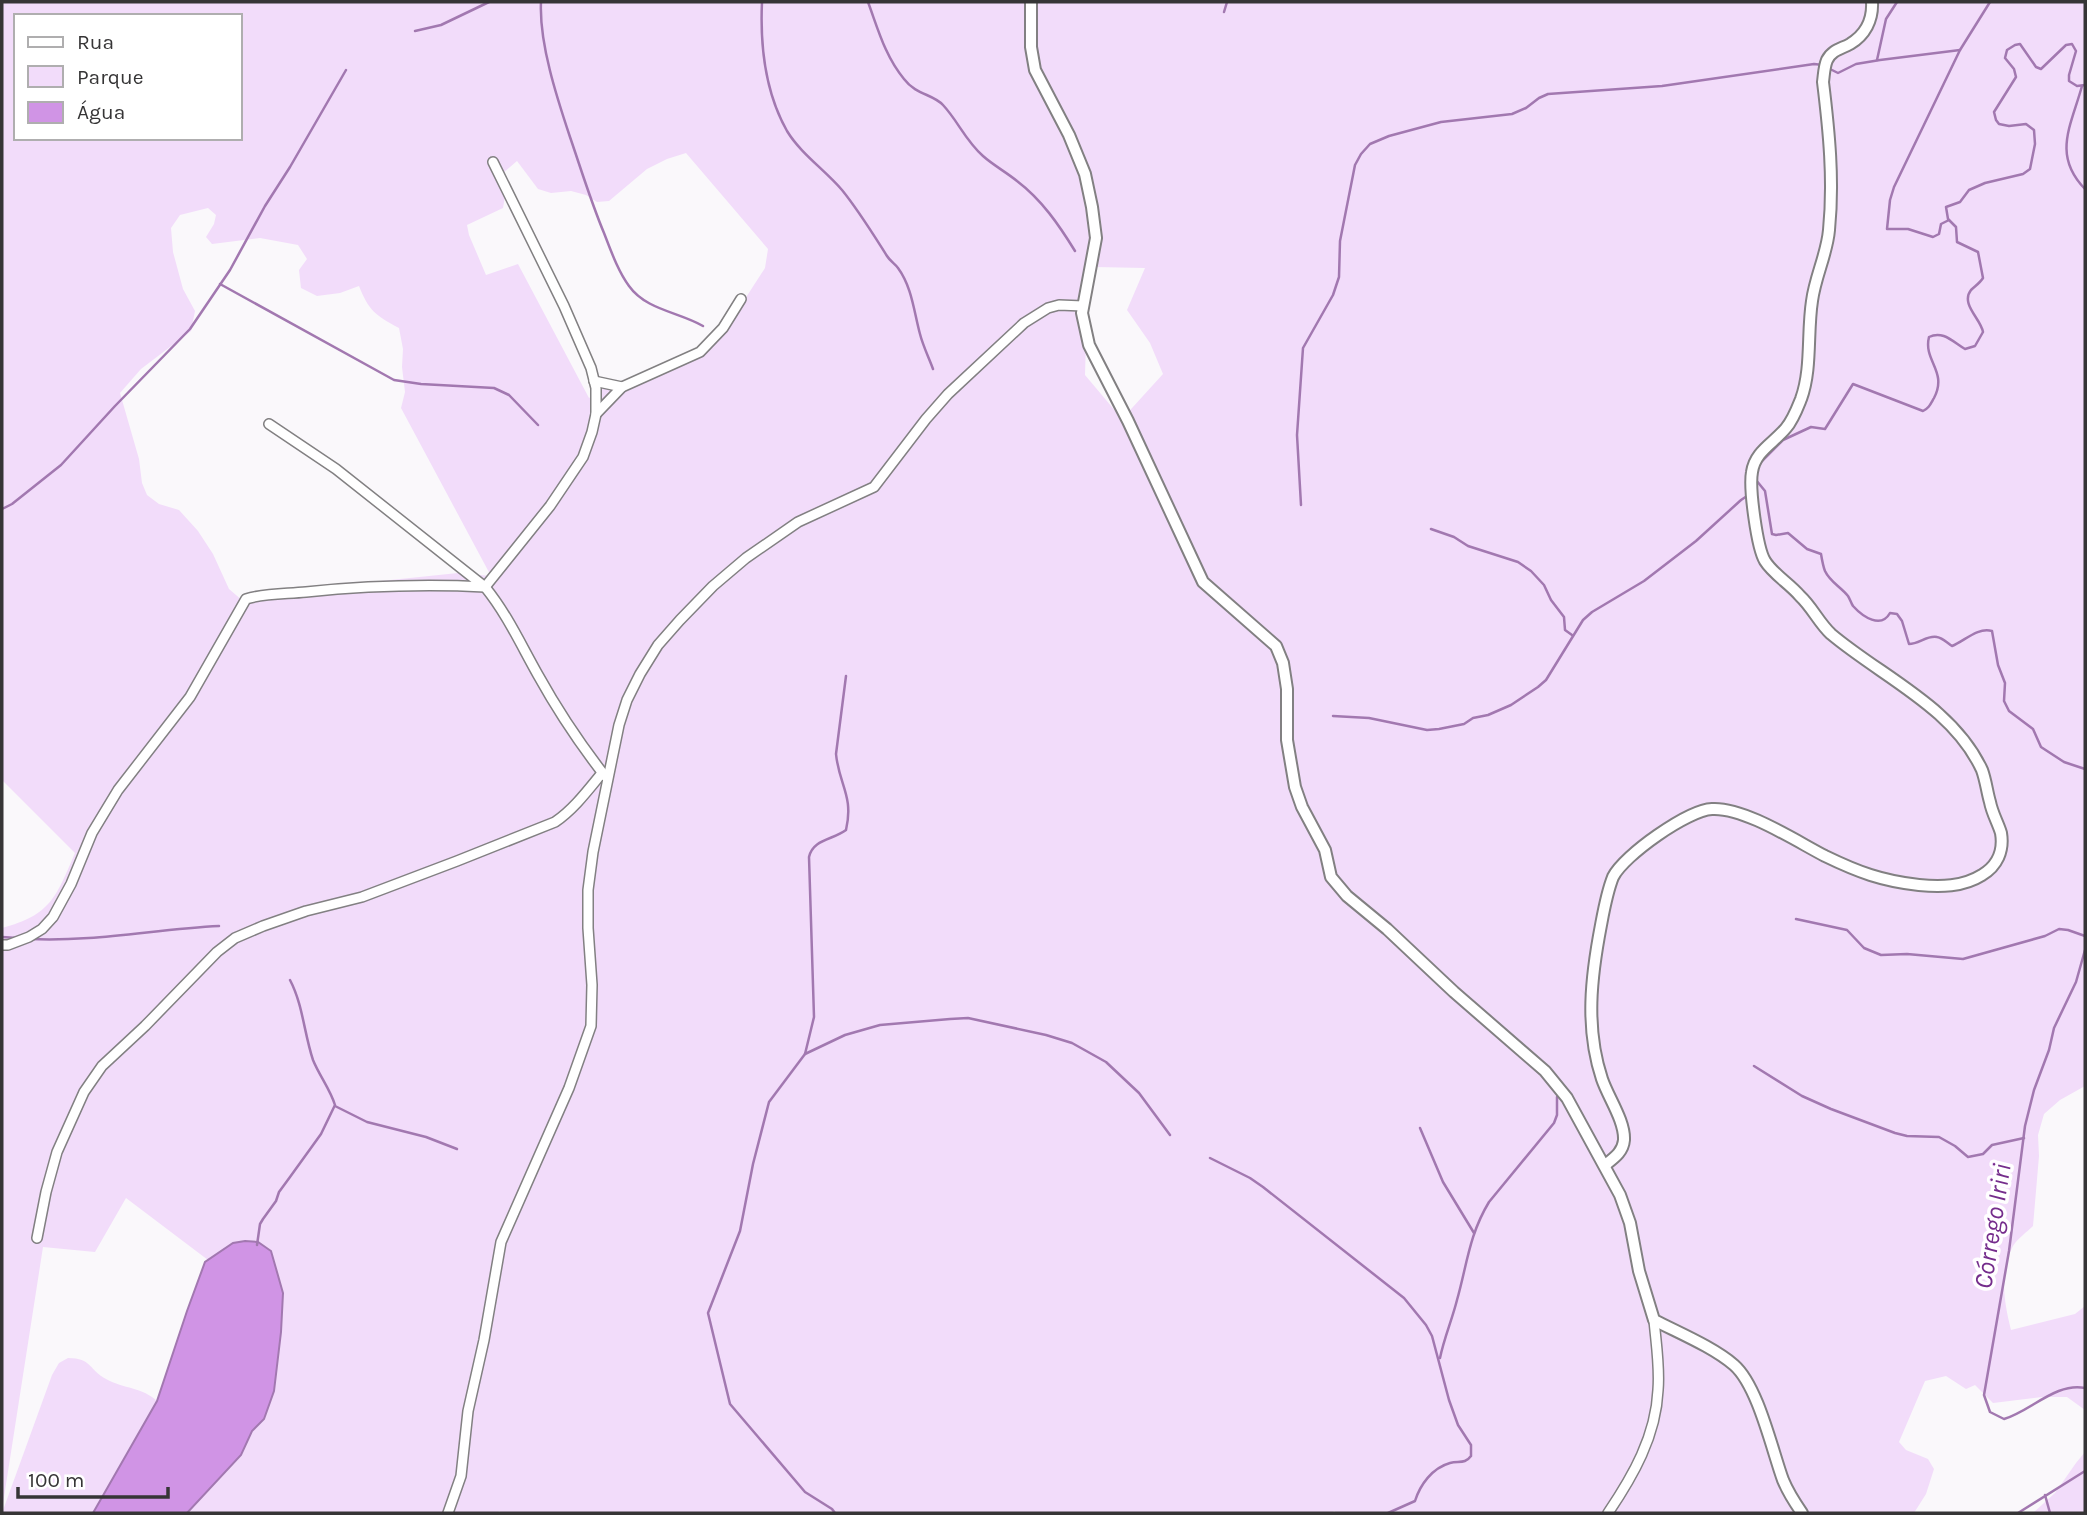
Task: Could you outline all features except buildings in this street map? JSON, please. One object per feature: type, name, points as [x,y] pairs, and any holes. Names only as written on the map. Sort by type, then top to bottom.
[{"type":"street","points":[[1031,2],[1031,47],[1035,71],[1075,148],[1085,174],[1092,207],[1096,238],[1082,313],[1089,345],[1203,582],[1276,646],[1283,663],[1287,689],[1287,740],[1295,787],[1302,807],[1325,850],[1331,877],[1347,896],[1545,1071],[1567,1098],[1620,1195],[1630,1223],[1639,1271],[1654,1320],[1658,1390],[1647,1444],[1631,1478],[1608,1513]]},
{"type":"street","points":[[1605,1165],[1620,1153],[1624,1138],[1592,1047],[1591,982],[1604,908],[1613,878],[1621,865],[1635,852],[1686,818],[1700,811],[1713,809],[1728,810],[1774,828],[1824,855],[1868,875],[1889,881],[1936,887],[1957,885],[1974,879],[1993,866],[1999,858],[2002,846],[1983,773],[1959,735],[1940,715],[1825,627],[1803,598],[1764,560],[1754,515],[1752,472],[1757,456],[1788,426],[1803,394],[1812,299],[1829,234],[1831,173],[1824,67],[1834,51],[1862,36],[1873,11],[1872,2]]},
{"type":"street","points":[[485,587],[550,506],[583,457],[596,414],[594,381],[564,306],[493,162]]},
{"type":"street","points":[[596,414],[622,387],[700,352],[723,328],[741,299]]},
{"type":"street","points":[[448,1513],[461,1476],[468,1411],[501,1242],[569,1088],[591,1026],[592,985],[587,928],[593,852],[605,776],[627,700],[640,674],[658,645],[713,586],[746,558],[798,522],[874,487],[948,394],[1024,323],[1048,308],[1059,305],[1083,306]]},
{"type":"street","points":[[594,381],[622,387]]},
{"type":"street","points":[[269,424],[336,469],[485,587],[501,606],[580,745],[605,776]]},
{"type":"street","points":[[2,944],[8,945],[29,937],[42,929],[53,916],[71,884],[92,833],[111,801],[190,696],[246,599],[370,588],[447,585],[485,587]]},
{"type":"street","points":[[37,1238],[57,1152],[84,1092],[102,1066],[217,952],[235,939],[263,926],[306,911],[362,897],[555,822],[605,776]]},
{"type":"street","points":[[1654,1320],[1712,1351],[1734,1365],[1742,1374],[1756,1401],[1784,1482],[1802,1513]]},
{"type":"green space","points":[[2,2],[2085,2],[2085,1086],[2060,1100],[2044,1114],[2038,1135],[2039,1156],[2033,1226],[2013,1246],[2006,1266],[2004,1287],[2011,1330],[2075,1314],[2085,1306],[2085,1410],[2067,1397],[1993,1403],[1975,1385],[1966,1389],[1946,1376],[1925,1381],[1899,1442],[1906,1450],[1928,1459],[1934,1469],[1926,1494],[1914,1513],[187,1513],[241,1455],[252,1431],[264,1419],[274,1391],[281,1332],[258,1242],[231,1246],[208,1260],[126,1198],[95,1252],[43,1247],[2,1510],[2,928],[31,917],[50,902],[75,853],[2,780]],"holes":[[[686,153],[768,249],[765,268],[721,336],[686,358],[603,389],[589,398],[518,264],[486,275],[467,225],[503,208],[506,190],[503,173],[517,161],[538,189],[551,193],[571,191],[586,195],[597,202],[609,201],[647,169]],[[208,208],[216,215],[206,237],[212,244],[260,238],[298,245],[307,259],[299,270],[301,288],[317,296],[340,293],[359,286],[374,311],[399,328],[405,392],[401,408],[491,576],[458,573],[323,587],[243,601],[229,589],[213,554],[198,531],[179,510],[159,504],[147,495],[120,393],[141,369],[191,331],[195,311],[183,289],[173,252],[171,228],[180,215]],[[1095,267],[1145,268],[1127,310],[1150,343],[1163,374],[1122,419],[1085,375],[1086,340],[1080,302]]]},
{"type":"green space","points":[[68,1358],[82,1360],[100,1376],[145,1393],[157,1401],[93,1513],[2,1513],[52,1375],[59,1363]]},
{"type":"green space","points":[[2085,1452],[2085,1513],[2033,1513],[2055,1493]]},
{"type":"water","points":[[258,1242],[271,1251],[283,1293],[274,1391],[264,1419],[252,1431],[241,1455],[187,1513],[93,1513],[157,1401],[205,1262],[233,1243]]},
{"type":"waterway","points":[[415,31],[441,25],[489,2]]},
{"type":"waterway","points":[[541,2],[543,35],[555,88],[590,197],[618,267],[629,286],[644,300],[703,326]]},
{"type":"waterway","points":[[762,2],[766,68],[780,116],[799,147],[848,198],[888,258],[903,275],[933,369]]},
{"type":"waterway","points":[[868,2],[887,52],[904,79],[943,105],[977,150],[1034,196],[1075,251]]},
{"type":"waterway","points":[[1224,12],[1227,2]]},
{"type":"waterway","points":[[1877,60],[1886,19],[1897,2]]},
{"type":"waterway","points":[[1949,220],[1941,224],[1939,234],[1933,237],[1908,229],[1887,229],[1894,187],[1960,50],[1990,2]]},
{"type":"waterway","name":"Córrego Iriri","points":[[1759,464],[1783,440],[1811,427],[1825,429],[1853,384],[1923,411],[1928,407],[1938,389],[1937,373],[1929,353],[1929,337],[1943,336],[1965,349],[1975,346],[1983,332],[1968,301],[1971,290],[1983,278],[1978,252],[1957,242],[1956,227],[1948,219],[1946,207],[1960,202],[1969,190],[1985,183],[2023,174],[2030,169],[2035,144],[2034,130],[2026,124],[1999,124],[1994,112],[2016,77],[2014,69],[2005,58],[2007,50],[2020,44],[2036,67],[2041,69],[2066,45],[2072,44],[2076,51],[2069,81],[2077,86],[2085,85]]},
{"type":"waterway","points":[[1828,68],[1838,73],[1856,64],[1960,50]]},
{"type":"waterway","points":[[1301,505],[1297,435],[1303,348],[1333,295],[1339,277],[1340,241],[1355,165],[1370,144],[1441,122],[1512,114],[1548,94],[1662,86],[1814,64],[1823,65]]},
{"type":"waterway","points":[[2,509],[61,465],[190,329],[230,270],[346,70]]},
{"type":"waterway","points":[[2082,86],[2069,127],[2067,152],[2069,164],[2085,189]]},
{"type":"waterway","points":[[220,284],[394,380],[494,388],[509,395],[538,425]]},
{"type":"waterway","name":"Córrego Iriri","points":[[1756,480],[1765,491],[1772,534],[1788,533],[1807,549],[1821,554],[1827,575],[1862,614],[1877,621],[1886,618],[1890,613],[1897,614],[1909,644],[1933,637],[1941,638],[1952,646],[1981,631],[1992,631],[1998,665],[2005,683],[2004,701],[2009,711],[2033,729],[2041,747],[2064,762],[2085,769]]},
{"type":"waterway","points":[[1333,716],[1369,718],[1427,730],[1464,724],[1473,718],[1511,705],[1546,680],[1583,620],[1592,612],[1644,581],[1750,494]]},
{"type":"waterway","points":[[1431,529],[1454,537],[1468,546],[1518,562],[1531,571],[1544,585],[1564,617],[1565,630],[1572,635]]},
{"type":"waterway","points":[[835,1513],[805,1492],[730,1404],[708,1313],[740,1231],[769,1102],[805,1054],[814,1017],[809,857],[819,843],[846,830],[847,799],[836,754],[846,676]]},
{"type":"waterway","points":[[1796,919],[1847,930],[1864,948],[1881,955],[1907,954],[1963,959],[2045,936],[2059,929],[2085,936]]},
{"type":"waterway","points":[[30,939],[78,939],[219,926]]},
{"type":"waterway","points":[[2,937],[17,938]]},
{"type":"waterway","name":"Córrego Iriri","points":[[2085,950],[2076,982],[2054,1028],[2025,1126],[2009,1251],[1984,1395],[1990,1412],[2004,1419],[2064,1389],[2085,1388]]},
{"type":"waterway","points":[[257,1245],[260,1224],[279,1192],[321,1134],[335,1105],[313,1060],[298,999],[290,980]]},
{"type":"waterway","points":[[805,1054],[845,1035],[880,1025],[950,1019],[968,1018],[1046,1035],[1072,1043],[1106,1062],[1139,1093],[1170,1135]]},
{"type":"waterway","points":[[1754,1066],[1802,1096],[1831,1109],[1895,1133],[1939,1137],[1968,1157],[1983,1154],[1992,1145],[2024,1138]]},
{"type":"waterway","points":[[1440,1358],[1482,1214],[1554,1123],[1557,1097]]},
{"type":"waterway","points":[[335,1106],[367,1122],[426,1137],[457,1149]]},
{"type":"waterway","points":[[1420,1128],[1443,1182],[1474,1233]]},
{"type":"waterway","points":[[1210,1158],[1263,1187],[1404,1298],[1432,1336],[1449,1400],[1458,1425],[1471,1445],[1471,1456],[1464,1461],[1444,1465],[1432,1473],[1415,1501],[1388,1513]]},
{"type":"waterway","name":"Córrego Iriri","points":[[2018,1513],[2085,1471]]},
{"type":"waterway","points":[[2045,1495],[2050,1513]]}]
